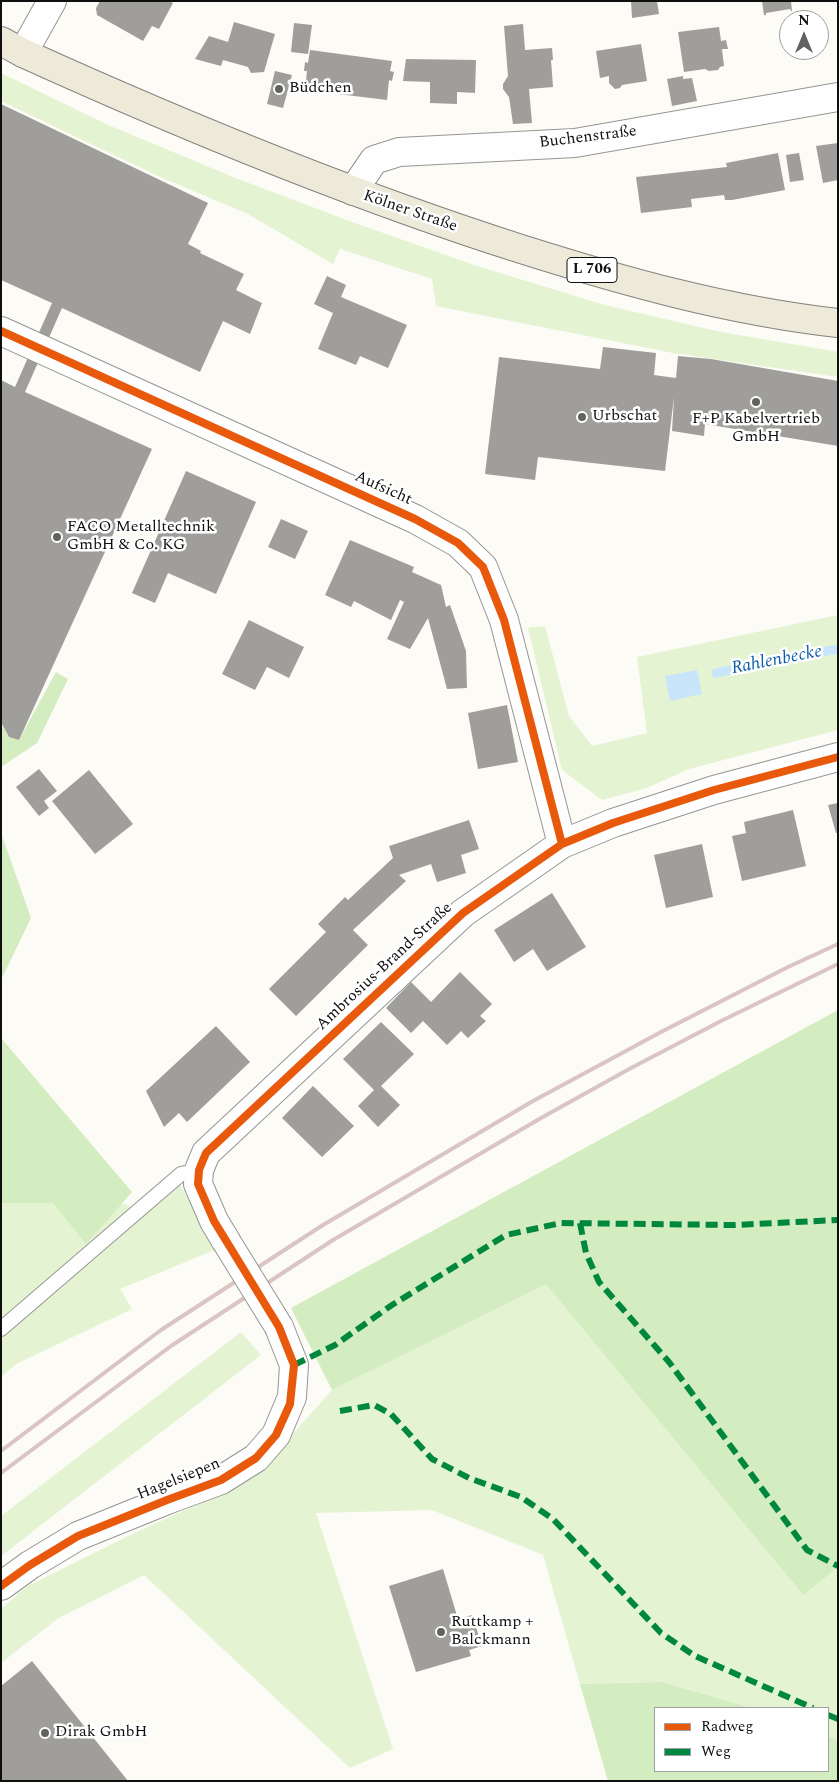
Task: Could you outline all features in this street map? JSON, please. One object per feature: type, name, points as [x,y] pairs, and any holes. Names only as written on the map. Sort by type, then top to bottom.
[{"type":"main road","name":"Kölner Straße","points":[[12,47],[166,117],[353,192],[455,228],[562,262],[655,288],[750,309],[838,324]]},
{"type":"street","points":[[12,47],[52,1]]},
{"type":"street","name":"Buchenstraße","points":[[353,192],[374,160],[399,152],[574,143],[838,97]]},
{"type":"street","name":"Aufsicht","points":[[1,331],[415,519],[458,543],[483,567],[504,620],[562,844]]},
{"type":"street","name":"Ambrosius-Brand-Straße","points":[[199,1170],[206,1153],[463,914],[562,844],[612,823],[705,793],[838,757]]},
{"type":"street","name":"Hagelsiepen","points":[[1,1586],[30,1565],[78,1536],[221,1480],[256,1458],[276,1435],[292,1397],[294,1365],[279,1327],[214,1221],[198,1184],[199,1170]]},
{"type":"lane","points":[[1,1329],[180,1174],[199,1170]]},
{"type":"green space","points":[[1,73],[106,124],[238,179],[477,266],[605,305],[716,331],[838,352],[838,377],[673,353],[436,306],[432,279],[340,249],[333,264],[248,214],[160,177],[1,101]]},
{"type":"green space","points":[[838,615],[838,730],[689,769],[647,788],[602,800],[562,770],[528,628],[545,626],[569,716],[592,746],[647,733],[637,657]]},
{"type":"green space","points":[[56,672],[68,679],[37,743],[1,767],[1,722],[9,737],[19,740]]},
{"type":"green space","points":[[1,833],[31,918],[1,980]]},
{"type":"green space","points":[[838,1010],[838,1567],[803,1595],[546,1284],[332,1390],[291,1308]]},
{"type":"green space","points":[[1,1038],[132,1192],[86,1244],[53,1203],[1,1203]]},
{"type":"green space","points":[[180,1185],[217,1249],[120,1289],[132,1309],[16,1364],[1,1377],[1,1196],[125,1204],[146,1214]]},
{"type":"green space","points":[[546,1283],[802,1594],[838,1567],[838,1741],[829,1736],[829,1707],[749,1707],[662,1682],[580,1684],[543,1555],[432,1510],[316,1513],[393,1749],[350,1768],[144,1575],[57,1619],[1,1663],[1,1609],[26,1587],[132,1534],[239,1486],[289,1438],[332,1390]]},
{"type":"green space","points":[[241,1332],[261,1355],[1,1556],[1,1516]]},
{"type":"green space","points":[[662,1682],[749,1707],[654,1707],[654,1772],[829,1772],[829,1736],[838,1741],[838,1781],[608,1781],[580,1684]]},
{"type":"water","points":[[697,670],[702,694],[670,701],[665,676]]},
{"type":"building","points":[[100,1],[169,1],[173,3],[159,29],[152,26],[143,41],[97,15],[96,8]]},
{"type":"building","points":[[631,1],[657,1],[659,14],[632,18]]},
{"type":"building","points":[[762,1],[791,1],[792,10],[779,10],[764,15]]},
{"type":"building","points":[[234,22],[275,34],[264,72],[251,73],[248,67],[223,60],[221,66],[195,59],[209,36],[228,42]]},
{"type":"building","points":[[294,23],[312,25],[308,54],[291,52]]},
{"type":"building","points":[[523,24],[525,50],[552,48],[553,87],[529,89],[532,123],[513,124],[509,97],[503,89],[503,84],[508,76],[504,26]]},
{"type":"building","points":[[719,27],[721,41],[726,40],[728,49],[722,49],[724,66],[718,70],[709,71],[705,69],[684,72],[678,32]]},
{"type":"building","points":[[641,44],[647,81],[622,85],[620,88],[615,89],[609,83],[609,76],[600,78],[596,51]]},
{"type":"building","points":[[310,50],[392,61],[390,71],[394,72],[392,81],[389,80],[387,100],[305,90],[307,71],[304,71],[305,62],[308,63]]},
{"type":"building","points":[[406,59],[476,60],[475,93],[457,92],[457,104],[430,103],[430,82],[403,81]]},
{"type":"building","name":"Büdchen","points":[[275,71],[292,75],[283,108],[267,104]]},
{"type":"building","points":[[683,76],[683,79],[692,78],[697,101],[672,106],[667,79]]},
{"type":"building","points":[[1,104],[208,203],[188,244],[201,251],[200,253],[244,274],[236,290],[262,303],[250,334],[223,321],[200,372],[62,308],[25,392],[152,449],[19,740],[9,737],[1,722],[1,380],[15,387],[52,303],[1,280]]},
{"type":"building","points":[[838,143],[838,180],[823,183],[816,146]]},
{"type":"building","points":[[778,153],[785,190],[732,200],[725,200],[724,195],[691,199],[692,207],[641,213],[636,177],[727,167],[726,163]]},
{"type":"building","points":[[799,153],[804,180],[790,182],[786,155]]},
{"type":"building","points":[[327,276],[346,285],[341,297],[407,325],[388,368],[360,356],[356,365],[318,349],[333,313],[314,304]]},
{"type":"building","name":"Urbschat","points":[[603,347],[656,353],[654,375],[676,378],[678,356],[711,359],[838,381],[838,446],[705,424],[704,436],[672,431],[674,397],[665,471],[538,457],[535,480],[485,474],[499,357],[600,369]]},
{"type":"building","points":[[186,471],[256,502],[216,594],[168,573],[155,603],[132,593]]},
{"type":"building","points":[[281,519],[308,531],[295,559],[268,547]]},
{"type":"building","points":[[350,540],[414,567],[412,572],[441,585],[446,607],[450,605],[466,651],[467,688],[447,689],[428,618],[410,649],[387,639],[404,602],[400,600],[391,620],[354,601],[351,607],[325,595]]},
{"type":"building","points":[[249,620],[304,647],[289,678],[267,667],[255,690],[222,674]]},
{"type":"building","points":[[507,705],[518,762],[478,769],[468,713]]},
{"type":"building","points":[[39,769],[57,791],[44,801],[49,808],[39,816],[16,787]]},
{"type":"building","points":[[89,770],[133,824],[95,854],[52,801]]},
{"type":"building","points":[[838,803],[838,833],[836,833],[828,805]]},
{"type":"building","points":[[793,810],[806,866],[742,881],[732,836],[746,833],[744,822]]},
{"type":"building","points":[[469,820],[479,849],[461,855],[466,873],[437,882],[431,864],[399,875],[406,881],[353,930],[368,945],[296,1016],[269,989],[326,932],[318,924],[345,897],[348,900],[393,858],[389,846]]},
{"type":"building","points":[[702,844],[713,897],[666,908],[654,855]]},
{"type":"building","points":[[552,893],[586,947],[547,971],[533,949],[514,962],[494,930]]},
{"type":"building","points":[[460,972],[492,1004],[480,1016],[486,1021],[468,1038],[461,1031],[447,1045],[423,1021],[411,1033],[386,1008],[411,982],[431,1002]]},
{"type":"building","points":[[381,1022],[414,1054],[381,1086],[400,1105],[378,1127],[358,1106],[374,1090],[343,1059]]},
{"type":"building","points":[[216,1026],[250,1062],[187,1122],[179,1113],[164,1127],[146,1091]]},
{"type":"building","points":[[313,1086],[354,1126],[322,1157],[282,1118]]},
{"type":"building","name":"Ruttkamp + Balckmann","points":[[443,1569],[458,1619],[472,1615],[482,1646],[469,1650],[471,1656],[416,1672],[389,1586]]},
{"type":"building","name":"Dirak GmbH","points":[[32,1661],[128,1781],[1,1781],[1,1686]]},
{"type":"waterway","name":"Rahlenbecke","points":[[716,673],[838,649]]},
{"type":"railway","points":[[1,1451],[161,1330],[323,1225],[533,1101],[661,1032],[788,967],[838,944]]},
{"type":"railway","points":[[1,1473],[171,1346],[333,1240],[541,1118],[631,1068],[723,1020],[838,964]]},
{"type":"marked path","points":[[294,1365],[335,1345],[392,1305],[506,1235],[561,1223],[734,1225],[838,1220]]},
{"type":"marked path","points":[[580,1223],[586,1253],[599,1282],[669,1362],[807,1550],[838,1566]]},
{"type":"marked path","points":[[340,1411],[374,1405],[391,1414],[432,1459],[469,1478],[521,1497],[553,1519],[661,1633],[695,1656],[811,1707]]},
{"type":"marked path","points":[[829,1715],[838,1719]]},
{"type":"cycle path","points":[[1,331],[415,519],[458,543],[483,567],[504,620],[562,844]]},
{"type":"cycle path","points":[[1,1586],[30,1565],[78,1536],[221,1480],[256,1458],[276,1435],[290,1404],[294,1365],[279,1327],[214,1221],[198,1184],[199,1170],[206,1153],[463,913],[562,844],[613,823],[714,790],[838,757]]},
{"type":"place","name":"Büdchen","points":[[279,89]]},
{"type":"place","name":"F+P Kabelvertrieb GmbH","points":[[756,402]]},
{"type":"place","name":"Urbschat","points":[[582,417]]},
{"type":"place","name":"FACO Metalltechnik GmbH & Co. KG","points":[[57,537]]},
{"type":"place","name":"Ruttkamp + Balckmann","points":[[441,1632]]},
{"type":"place","name":"Dirak GmbH","points":[[45,1733]]}]
